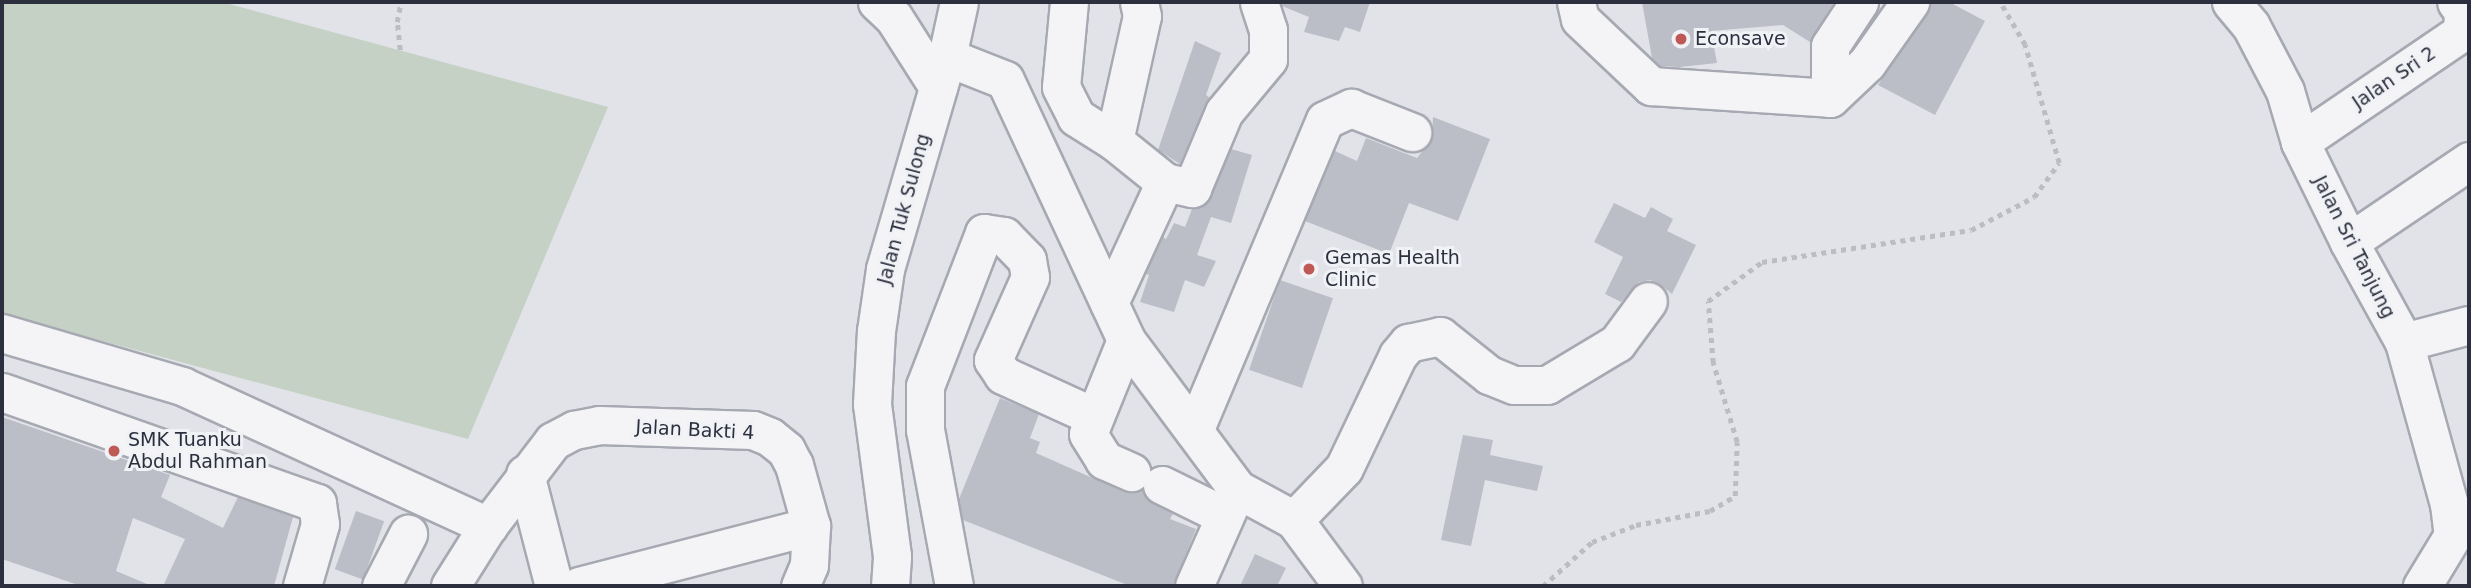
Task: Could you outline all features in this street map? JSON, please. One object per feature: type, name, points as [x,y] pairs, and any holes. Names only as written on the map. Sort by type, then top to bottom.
[{"type":"street","points":[[877,2],[943,72],[1005,80],[1126,340],[1194,431],[1230,502]]},
{"type":"street","name":"Jalan Tuk Sulong","points":[[890,586],[892,556],[872,404],[876,331],[886,269],[908,182],[943,72],[959,2]]},
{"type":"street","points":[[1069,2],[1061,87],[1076,117],[1114,141],[1166,182],[1192,188],[1224,113],[1268,59],[1268,30],[1259,2]]},
{"type":"street","points":[[1114,141],[1142,16],[1139,2]]},
{"type":"street","points":[[1576,2],[1580,19],[1651,86],[1830,98],[1867,63],[1910,2]]},
{"type":"street","points":[[1830,98],[1830,46],[1859,2]]},
{"type":"street","name":"Jalan Sri Tanjung","points":[[2231,2],[2250,26],[2285,91],[2300,142],[2349,242],[2404,342],[2457,523]]},
{"type":"street","name":"Jalan Sri 2","points":[[2300,142],[2462,32],[2463,11],[2456,2]]},
{"type":"street","points":[[1194,431],[1325,120],[1351,108],[1412,132]]},
{"type":"street","points":[[2349,242],[2469,161]]},
{"type":"street","points":[[1109,303],[1166,182]]},
{"type":"street","points":[[954,586],[925,430],[925,386],[984,233],[1004,236],[1027,260],[1030,277],[993,360],[1003,375],[1093,416]]},
{"type":"street","points":[[1294,520],[1344,468],[1398,355],[1408,343],[1440,336],[1489,375],[1514,385],[1547,384],[1617,344],[1648,301]]},
{"type":"street","points":[[2404,342],[2469,325]]},
{"type":"street","points":[[2,333],[181,386],[492,521]]},
{"type":"street","points":[[1126,340],[1093,416],[1088,434],[1104,460],[1147,479],[1294,520],[1328,579]]},
{"type":"street","points":[[2,392],[317,503],[320,524],[302,586]]},
{"type":"street","name":"Jalan Bakti 4","points":[[450,586],[525,474],[553,441],[574,430],[599,425],[753,430],[770,437],[786,450],[794,466],[811,526],[809,565],[800,586]]},
{"type":"street","points":[[525,474],[554,586]]},
{"type":"street","points":[[1194,586],[1230,502]]},
{"type":"street","points":[[2422,586],[2457,523]]},
{"type":"street","points":[[579,586],[811,526]]},
{"type":"street","points":[[381,586],[408,534]]},
{"type":"path","points":[[400,50],[397,22],[401,2]]},
{"type":"path","points":[[1543,586],[1592,542],[1636,525],[1710,511],[1735,496],[1737,442],[1713,363],[1708,301],[1762,262],[1971,230],[2034,197],[2059,163],[2025,45],[2000,2]]},
{"type":"green space","points":[[2,2],[222,2],[608,107],[468,439],[2,314]]},
{"type":"building","points":[[1281,2],[1370,2],[1360,32],[1345,27],[1339,41],[1304,32],[1309,17],[1282,6]]},
{"type":"building","name":"Econsave","points":[[1642,2],[1834,2],[1810,42],[1783,25],[1711,31],[1717,63],[1680,67],[1660,66],[1652,58]]},
{"type":"building","points":[[1931,2],[1949,2],[1985,21],[1935,115],[1878,85],[1927,14]]},
{"type":"building","points":[[1195,41],[1221,53],[1206,95],[1209,97],[1180,164],[1158,150]]},
{"type":"building","points":[[1433,117],[1490,139],[1458,221],[1409,203],[1389,254],[1305,221],[1335,151],[1357,161],[1366,138],[1417,158],[1432,139]]},
{"type":"building","points":[[1231,149],[1252,155],[1231,223],[1211,217],[1197,255],[1216,261],[1204,287],[1185,280],[1174,312],[1140,302],[1149,275],[1146,274],[1163,237],[1166,239],[1174,223],[1185,227],[1192,209],[1206,203]]},
{"type":"building","points":[[1614,203],[1645,218],[1651,207],[1673,219],[1667,231],[1696,245],[1672,294],[1650,280],[1639,282],[1621,302],[1605,294],[1623,257],[1594,242]]},
{"type":"building","points":[[1280,280],[1333,298],[1302,388],[1249,370]]},
{"type":"building","points":[[1000,398],[1039,414],[1030,438],[1040,442],[1036,453],[1122,491],[1133,493],[1142,490],[1152,503],[1173,514],[1170,519],[1196,529],[1173,586],[1130,586],[963,520],[959,499]]},
{"type":"building","points":[[2,417],[170,475],[161,497],[223,528],[238,497],[293,517],[274,586],[163,586],[185,539],[133,518],[116,571],[152,586],[81,586],[2,559]]},
{"type":"building","points":[[1463,435],[1493,440],[1490,455],[1543,466],[1537,491],[1485,480],[1471,546],[1441,540]]},
{"type":"building","points":[[356,511],[384,521],[363,580],[335,569]]},
{"type":"building","points":[[1255,554],[1286,568],[1277,586],[1240,586]]},
{"type":"place","name":"Econsave","points":[[1681,39]]},
{"type":"place","name":"Gemas Health Clinic","points":[[1309,269]]},
{"type":"place","name":"SMK Tuanku Abdul Rahman","points":[[114,451]]}]
